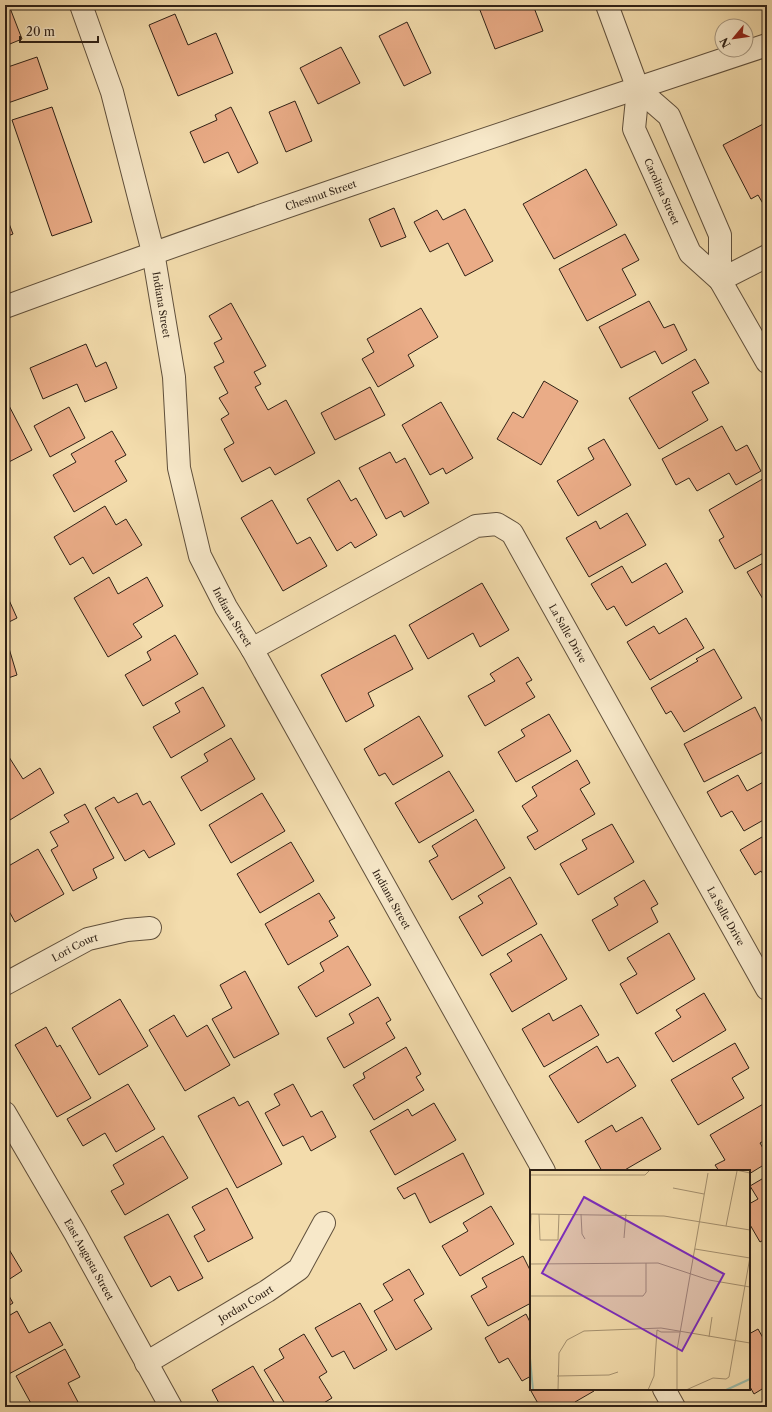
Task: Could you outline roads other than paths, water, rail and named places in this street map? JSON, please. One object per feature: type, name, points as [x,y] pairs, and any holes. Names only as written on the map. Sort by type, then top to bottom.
[{"type":"street","name":"Indiana Street","points":[[81,5],[112,92],[153,252],[174,377],[179,468],[200,556],[226,607],[252,649],[543,1170]]},
{"type":"street","name":"Carolina Street","points":[[607,5],[638,89],[634,129],[690,253],[720,280],[767,362]]},
{"type":"street","name":"Chestnut Street","points":[[5,307],[153,252],[407,165],[767,45]]},
{"type":"street","name":"Carolina Street","points":[[638,89],[669,116],[720,235],[720,280]]},
{"type":"street","points":[[720,280],[767,256]]},
{"type":"street","name":"La Salle Drive","points":[[252,649],[476,526],[497,524],[512,533],[767,989]]},
{"type":"street","name":"Lori Court","points":[[5,984],[88,939],[127,930],[150,928]]},
{"type":"street","name":"East Augusta Street","points":[[5,1113],[75,1234],[171,1407]]},
{"type":"street","name":"Jordan Court","points":[[146,1363],[267,1291],[299,1268],[324,1223]]},
{"type":"street","points":[[665,1390],[674,1407]]}]
